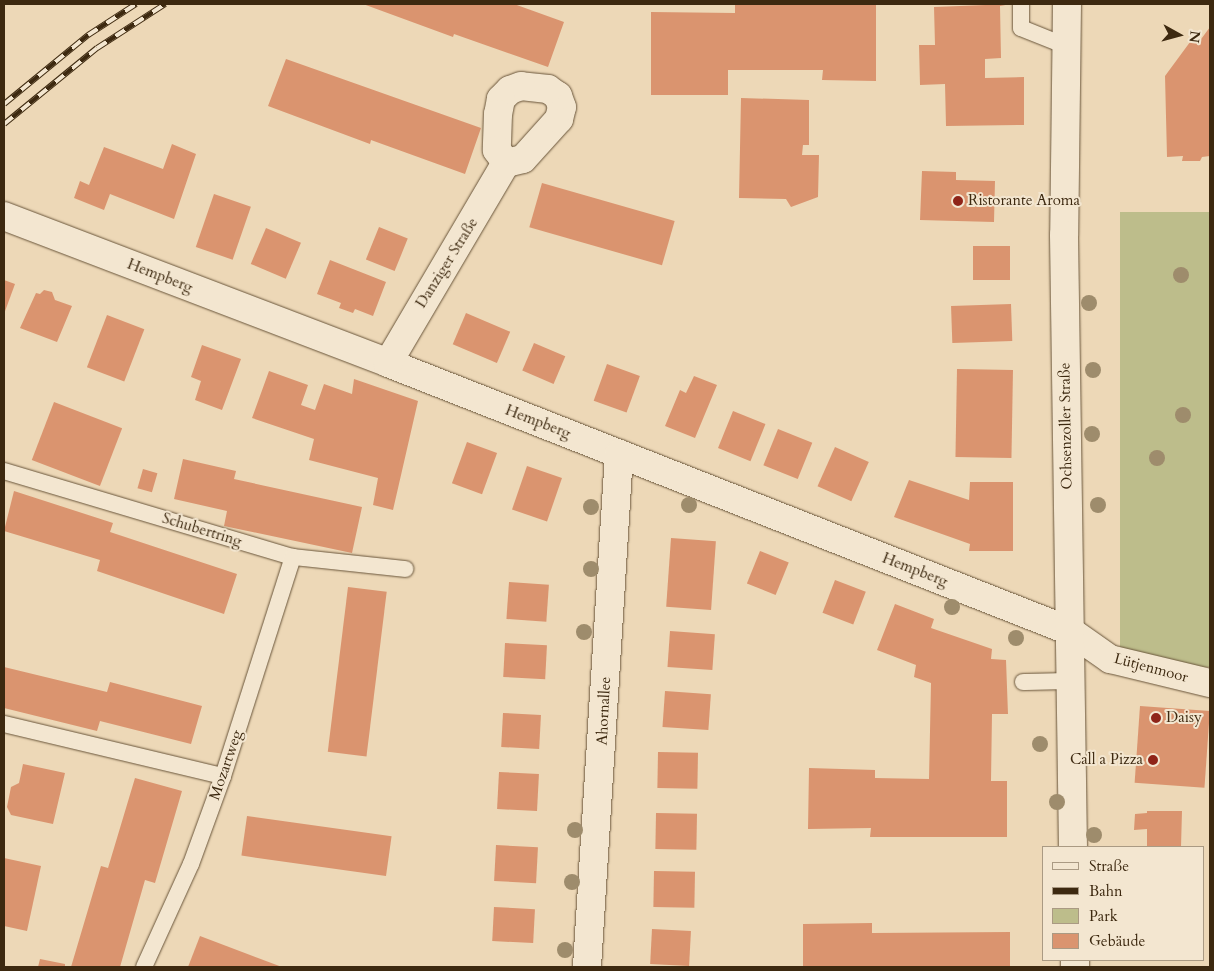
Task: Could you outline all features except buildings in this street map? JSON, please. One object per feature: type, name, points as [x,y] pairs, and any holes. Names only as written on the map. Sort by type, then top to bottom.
[{"type":"street","name":"Ochsenzoller Straße","points":[[1067,4],[1064,235],[1073,846]]},
{"type":"street","name":"Danziger Straße","points":[[388,363],[506,163]]},
{"type":"street","name":"Hempberg","points":[[4,216],[388,363],[1070,631]]},
{"type":"street","name":"Ahornallee","points":[[587,967],[619,454]]},
{"type":"street","name":"Lütjenmoor","points":[[1070,631],[1110,659],[1210,683]]},
{"type":"lane","points":[[1021,5],[1021,28],[1066,46]]},
{"type":"lane","name":"Schubertring","points":[[4,471],[293,557],[405,569]]},
{"type":"lane","name":"Mozartweg","points":[[144,967],[191,864],[223,776],[293,557]]},
{"type":"lane","points":[[1024,682],[1070,681]]},
{"type":"lane","points":[[4,724],[223,776]]},
{"type":"green space","points":[[1120,212],[1210,212],[1210,667],[1120,667]]},
{"type":"railway","points":[[4,104],[88,35],[136,4]]},
{"type":"railway","points":[[4,124],[97,48],[165,4]]},
{"type":"place","name":"Ristorante Aroma","points":[[958,201]]},
{"type":"place","name":"Daisy","points":[[1156,718]]},
{"type":"place","name":"Call a Pizza","points":[[1153,760]]}]
